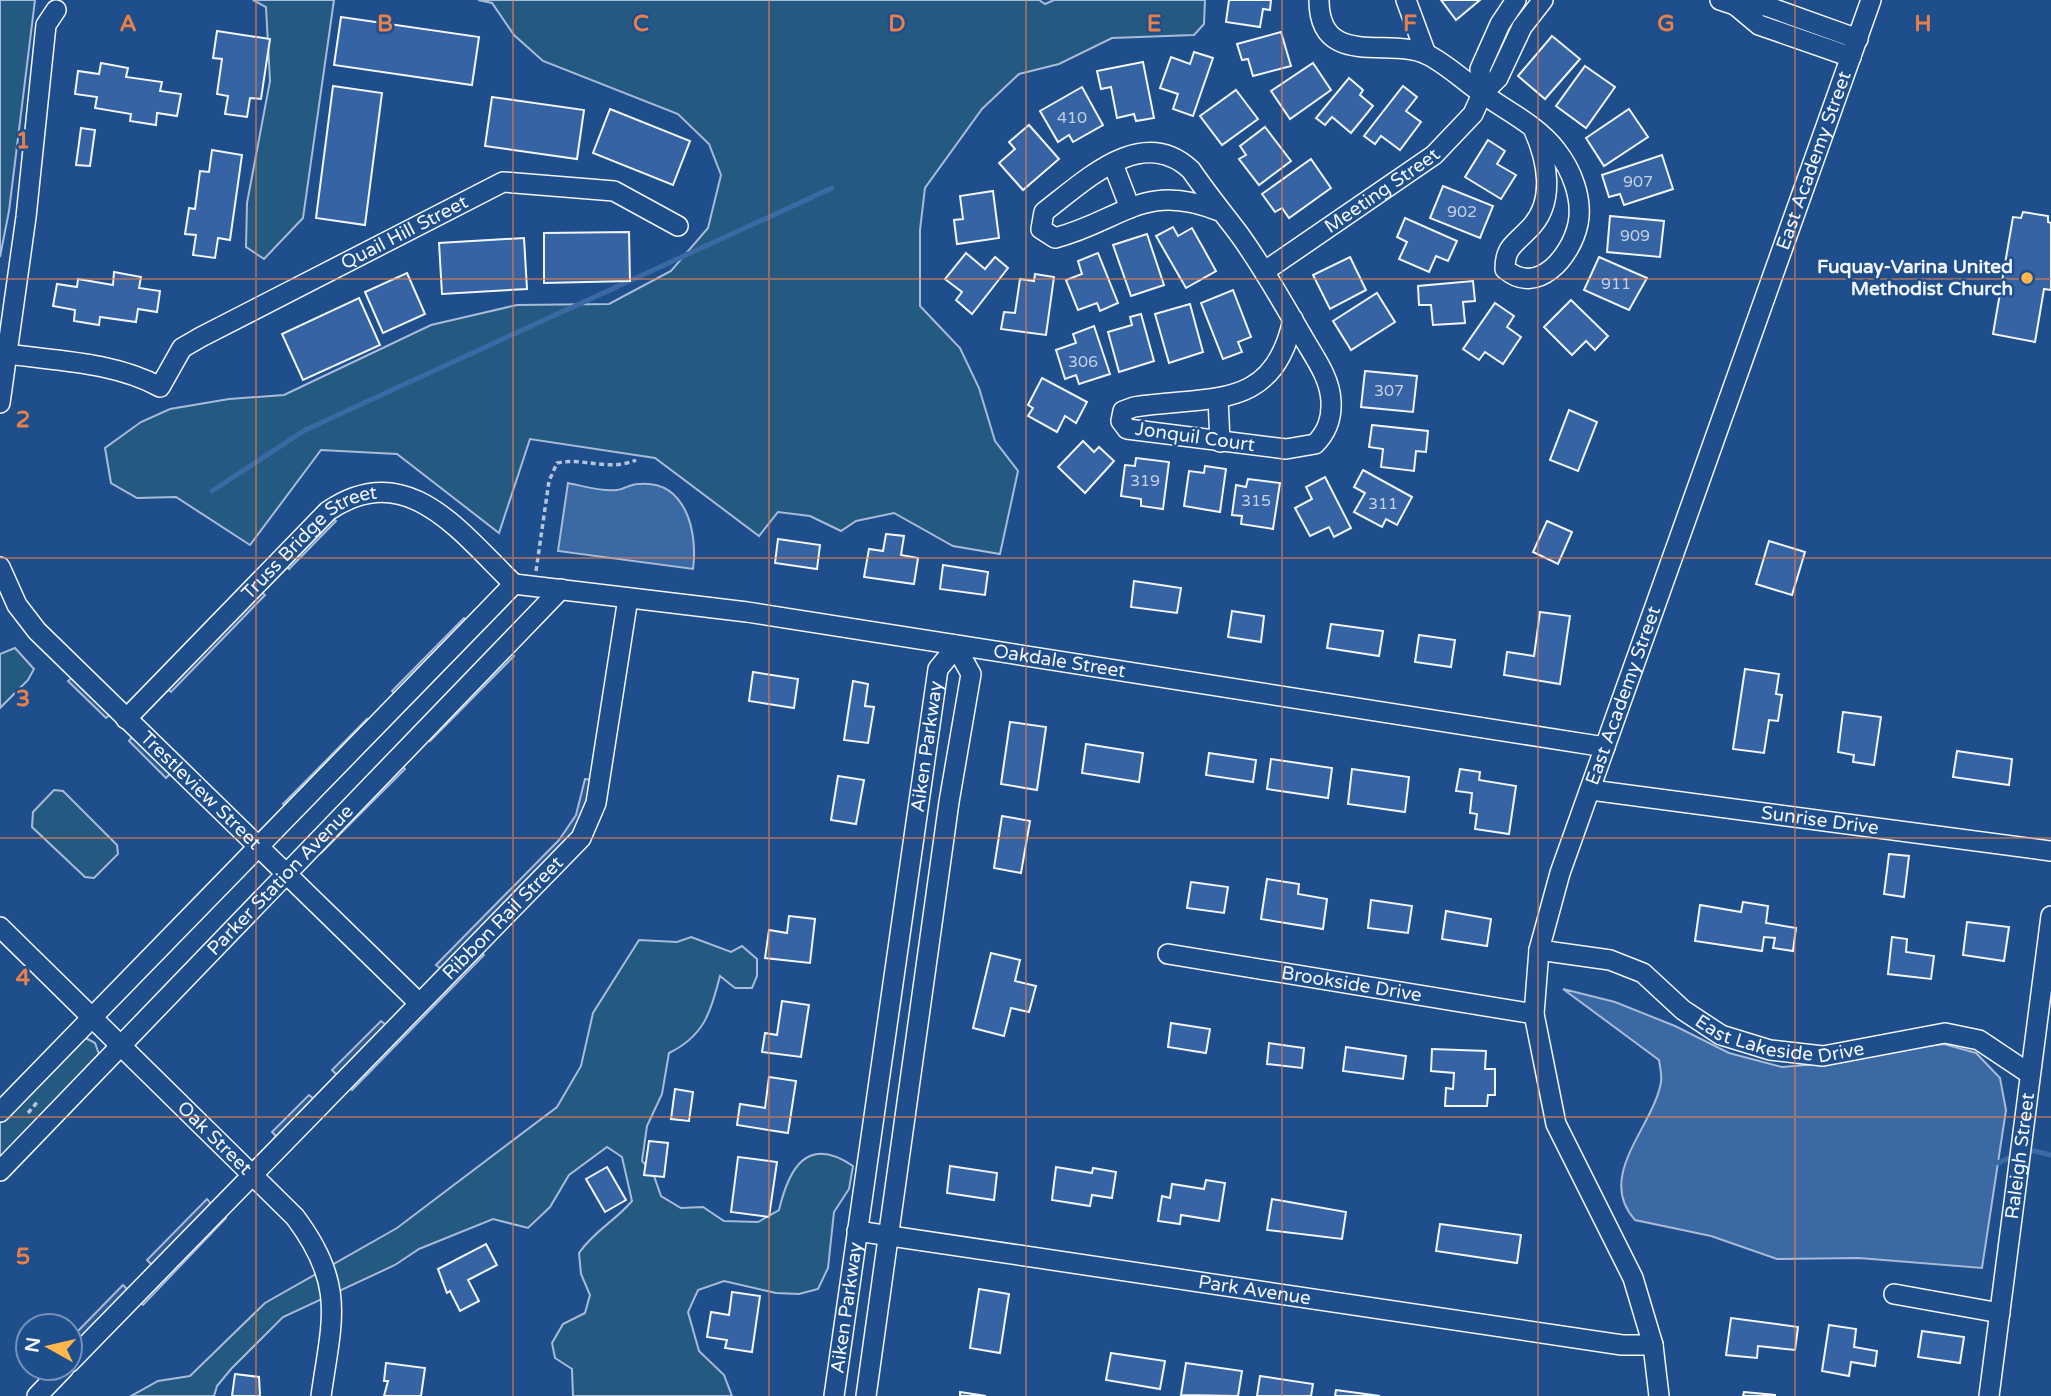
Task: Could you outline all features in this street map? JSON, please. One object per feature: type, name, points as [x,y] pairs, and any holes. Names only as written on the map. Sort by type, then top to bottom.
[{"type":"street","points":[[1319,0],[1319,16],[1331,34],[1352,47],[1426,54],[1533,128],[1556,150],[1576,184],[1578,223],[1568,252],[1545,274],[1530,281],[1516,279],[1505,269],[1505,254],[1511,243],[1530,229],[1541,209],[1548,181],[1545,154],[1533,128]]},
{"type":"street","points":[[1406,0],[1426,54]]},
{"type":"street","name":"Meeting Street","points":[[1482,94],[1480,69],[1500,24],[1516,0]]},
{"type":"street","name":"Meeting Street","points":[[1265,271],[1434,155],[1473,114],[1482,94],[1498,78],[1522,26],[1543,0]]},
{"type":"street","name":"East Academy Street","points":[[1659,1396],[1653,1345],[1641,1300],[1625,1258],[1556,1124],[1534,1014],[1539,950],[1556,883],[1871,0]]},
{"type":"street","points":[[1727,2],[1766,6],[1854,48]]},
{"type":"street","points":[[0,403],[3,354],[26,217],[46,25],[55,10]]},
{"type":"street","name":"Jonquil Court","points":[[1130,208],[1055,238],[1041,229],[1044,212],[1113,164],[1133,152],[1166,152],[1191,170],[1265,271],[1293,319],[1328,382],[1331,401],[1330,423],[1324,435],[1315,444],[1301,449],[1220,442],[1127,429],[1121,421],[1124,411],[1134,407],[1218,398],[1261,383],[1277,365],[1288,343],[1293,319]]},
{"type":"street","points":[[1113,164],[1130,208],[1165,198],[1180,198],[1219,211]]},
{"type":"street","name":"Quail Hill Street","points":[[3,354],[124,372],[160,387],[182,348],[503,182],[614,191],[678,226]]},
{"type":"street","points":[[1218,398],[1220,442]]},
{"type":"street","name":"Truss Bridge Street","points":[[126,719],[328,511],[362,493],[394,491],[421,501],[514,584]]},
{"type":"street","name":"Trestleview Street","points":[[0,568],[17,605],[37,631],[418,1002]]},
{"type":"street","name":"Oakdale Street","points":[[514,584],[747,612],[1605,747]]},
{"type":"street","name":"Parker Station Avenue","points":[[0,1112],[514,584]]},
{"type":"street","name":"Parker Station Avenue","points":[[0,1171],[561,589]]},
{"type":"street","name":"Ribbon Rail Street","points":[[84,1347],[418,1002],[566,855],[590,821],[602,772],[628,598]]},
{"type":"street","name":"Aiken Parkway","points":[[834,1396],[939,669],[956,647],[971,674],[949,802],[891,1235],[866,1396]]},
{"type":"street","name":"Sunrise Drive","points":[[1591,790],[2051,851]]},
{"type":"street","name":"Raleigh Street","points":[[1989,1396],[2051,916]]},
{"type":"street","name":"Oak Street","points":[[0,927],[295,1217],[316,1245],[328,1275],[333,1307],[332,1339],[321,1396]]},
{"type":"street","name":"East Lakeside Drive","points":[[1539,950],[1610,960],[1643,973],[1683,1010],[1721,1035],[1770,1050],[1823,1056],[1945,1033],[1979,1041],[2030,1074]]},
{"type":"street","name":"Brookside Drive","points":[[1168,954],[1534,1014]]},
{"type":"street","name":"Park Avenue","points":[[858,1231],[1622,1345],[1653,1345]]},
{"type":"street","points":[[1894,1294],[2000,1312]]},
{"type":"street","points":[[37,1396],[50,1382]]},
{"type":"path","points":[[536,571],[549,481],[557,463],[566,461],[621,466],[636,460]]},
{"type":"shaded area","points":[[0,0],[35,0],[9,211],[0,257]]},
{"type":"shaded area","points":[[253,0],[334,0],[303,218],[264,259],[246,247],[247,203],[270,81],[266,7]]},
{"type":"shaded area","points":[[478,0],[1039,0],[1045,4],[1054,0],[1205,0],[1204,24],[1194,35],[1112,38],[1059,64],[1019,74],[982,109],[925,188],[920,230],[920,306],[960,348],[979,388],[995,441],[1018,471],[1000,554],[953,546],[894,513],[856,521],[841,531],[810,516],[778,512],[759,536],[655,458],[530,439],[499,533],[397,454],[321,450],[250,545],[176,497],[137,498],[111,483],[105,448],[141,422],[170,409],[229,399],[284,395],[431,325],[517,305],[609,304],[671,271],[708,228],[721,175],[709,144],[678,114],[543,61],[514,35],[492,3]]},
{"type":"shaded area","points":[[568,483],[605,490],[617,490],[638,484],[654,485],[668,490],[678,499],[690,525],[693,569],[558,551]]},
{"type":"shaded area","points":[[331,517],[336,521],[289,569],[285,565]]},
{"type":"shaded area","points":[[260,591],[265,595],[171,692],[166,688]]},
{"type":"shaded area","points":[[464,618],[469,622],[397,696],[392,691]]},
{"type":"shaded area","points":[[15,648],[34,669],[28,680],[0,708],[0,654]]},
{"type":"shaded area","points":[[509,651],[514,656],[430,741],[425,736]]},
{"type":"shaded area","points":[[73,677],[111,714],[106,718],[68,681]]},
{"type":"shaded area","points":[[367,719],[372,724],[288,808],[283,804]]},
{"type":"shaded area","points":[[133,736],[171,773],[166,778],[129,741]]},
{"type":"shaded area","points":[[400,764],[405,769],[321,853],[317,849]]},
{"type":"shaded area","points":[[585,779],[592,780],[588,799],[570,837],[441,969],[436,965],[559,840],[576,815]]},
{"type":"shaded area","points":[[54,790],[63,791],[117,845],[118,854],[94,878],[85,877],[32,827],[33,812]]},
{"type":"shaded area","points":[[691,937],[731,952],[742,946],[757,959],[757,976],[752,988],[735,988],[720,976],[704,1022],[690,1039],[669,1053],[662,1094],[647,1126],[642,1161],[653,1173],[661,1196],[681,1208],[703,1207],[724,1221],[758,1222],[779,1210],[788,1181],[795,1169],[812,1155],[837,1157],[853,1166],[849,1189],[834,1212],[828,1268],[818,1289],[799,1294],[776,1293],[724,1281],[698,1290],[688,1312],[699,1351],[724,1375],[732,1396],[573,1396],[572,1369],[555,1358],[552,1343],[563,1324],[585,1313],[590,1295],[581,1274],[579,1253],[632,1201],[622,1157],[607,1147],[569,1175],[550,1207],[528,1228],[493,1219],[419,1249],[395,1265],[283,1317],[231,1369],[217,1386],[214,1396],[131,1396],[158,1381],[190,1376],[265,1303],[397,1228],[557,1107],[581,1066],[593,1013],[639,940],[677,942]]},
{"type":"shaded area","points":[[480,951],[484,955],[352,1090],[348,1086]]},
{"type":"shaded area","points":[[1563,989],[1615,1002],[1675,1026],[1729,1053],[1782,1067],[1843,1062],[1893,1050],[1944,1044],[1976,1053],[2000,1078],[2006,1110],[1982,1268],[1859,1258],[1777,1259],[1711,1236],[1635,1220],[1624,1203],[1621,1186],[1630,1151],[1656,1099],[1661,1079],[1659,1060]]},
{"type":"shaded area","points":[[381,1021],[386,1025],[337,1075],[332,1070]]},
{"type":"shaded area","points":[[84,1037],[95,1043],[99,1054],[0,1158],[0,1121]]},
{"type":"shaded area","points":[[309,1095],[314,1099],[277,1137],[272,1132]]},
{"type":"shaded area","points":[[207,1199],[211,1204],[152,1265],[147,1260]]},
{"type":"shaded area","points":[[222,1213],[226,1218],[143,1305],[138,1301]]},
{"type":"shaded area","points":[[123,1285],[128,1290],[84,1335],[84,1325]]},
{"type":"building","points":[[1229,0],[1271,0],[1270,10],[1263,9],[1260,27],[1226,22]]},
{"type":"building","points":[[1441,0],[1480,0],[1456,20]]},
{"type":"building","points":[[341,17],[479,37],[472,85],[334,65]]},
{"type":"building","points":[[217,31],[270,39],[261,99],[250,98],[247,117],[225,114],[228,96],[217,94],[222,59],[213,58]]},
{"type":"building","points":[[1281,32],[1291,66],[1253,76],[1248,59],[1242,60],[1237,44]]},
{"type":"building","points":[[1552,36],[1580,59],[1545,99],[1518,76]]},
{"type":"building","points":[[1194,52],[1213,58],[1193,116],[1173,109],[1178,94],[1160,88],[1171,57],[1190,64]]},
{"type":"building","points":[[1143,62],[1154,118],[1136,121],[1134,114],[1117,118],[1111,87],[1101,89],[1097,71]]},
{"type":"building","points":[[101,63],[128,68],[126,77],[162,82],[160,91],[181,94],[177,116],[157,113],[156,125],[130,121],[131,114],[95,108],[97,97],[75,94],[78,71],[99,74]]},
{"type":"building","points":[[1313,63],[1331,90],[1290,119],[1271,91]]},
{"type":"building","points":[[1585,66],[1615,87],[1586,128],[1556,106]]},
{"type":"building","points":[[1349,78],[1363,90],[1360,95],[1373,106],[1351,133],[1332,117],[1325,125],[1316,118]]},
{"type":"building","points":[[333,86],[382,93],[365,225],[316,218]]},
{"type":"building","points":[[1403,86],[1417,97],[1406,111],[1421,122],[1400,150],[1381,136],[1375,144],[1364,136]]},
{"type":"building","points":[[1082,87],[1103,125],[1073,142],[1069,135],[1058,142],[1040,111]]},
{"type":"building","points":[[1236,90],[1258,119],[1222,145],[1200,116]]},
{"type":"building","points":[[492,97],[584,110],[577,159],[485,146]]},
{"type":"building","points":[[610,109],[690,141],[673,185],[593,153]]},
{"type":"building","points":[[1629,109],[1648,137],[1604,166],[1586,138]]},
{"type":"building","points":[[1029,125],[1059,159],[1023,190],[999,163],[1015,149],[1009,142]]},
{"type":"building","points":[[1265,127],[1291,161],[1259,185],[1239,159],[1246,155],[1240,146]]},
{"type":"building","points":[[81,128],[95,130],[90,166],[76,165]]},
{"type":"building","points":[[1488,140],[1505,151],[1497,164],[1516,175],[1501,199],[1465,177]]},
{"type":"building","points":[[212,150],[242,155],[230,240],[218,238],[215,258],[193,255],[196,235],[185,234],[189,208],[195,209],[200,171],[209,172]]},
{"type":"building","points":[[1662,155],[1673,189],[1624,205],[1620,194],[1609,197],[1602,175]]},
{"type":"building","points":[[1311,159],[1331,188],[1289,218],[1282,208],[1275,212],[1262,194]]},
{"type":"building","points":[[1443,186],[1493,206],[1480,238],[1430,218]]},
{"type":"building","points":[[993,191],[999,238],[957,244],[954,220],[963,219],[960,196]]},
{"type":"building","name":"Fuquay-Varina United Methodist Church","points":[[2023,212],[2048,216],[2048,222],[2051,223],[2051,290],[2044,289],[2035,342],[1993,334],[2013,217],[2021,218]]},
{"type":"building","points":[[1610,216],[1664,221],[1660,257],[1607,252]]},
{"type":"building","points":[[1405,218],[1457,241],[1448,261],[1436,256],[1429,272],[1399,259],[1407,242],[1397,237]]},
{"type":"building","points":[[1173,227],[1178,236],[1192,228],[1216,271],[1186,288],[1156,236]]},
{"type":"building","points":[[629,232],[630,281],[544,283],[544,233]]},
{"type":"building","points":[[1147,234],[1164,285],[1131,296],[1113,245]]},
{"type":"building","points":[[524,238],[527,289],[442,294],[439,243]]},
{"type":"building","points":[[966,253],[985,269],[995,257],[1008,268],[972,314],[956,300],[962,292],[945,279]]},
{"type":"building","points":[[1098,253],[1118,303],[1100,311],[1097,303],[1078,310],[1066,280],[1082,274],[1078,261]]},
{"type":"building","points":[[1350,257],[1366,290],[1330,309],[1313,275]]},
{"type":"building","points":[[1599,257],[1647,278],[1629,310],[1584,290]]},
{"type":"building","points":[[114,272],[141,277],[139,288],[160,291],[157,312],[138,309],[136,322],[100,317],[99,325],[74,321],[75,310],[53,306],[57,284],[77,287],[78,279],[113,285]]},
{"type":"building","points":[[407,273],[425,314],[383,333],[365,292]]},
{"type":"building","points":[[1035,274],[1054,277],[1046,335],[1001,329],[1004,312],[1015,313],[1020,279],[1034,281]]},
{"type":"building","points":[[1473,281],[1475,301],[1463,302],[1465,323],[1433,325],[1431,305],[1419,305],[1418,286]]},
{"type":"building","points":[[1233,290],[1251,337],[1238,342],[1242,352],[1223,359],[1201,303]]},
{"type":"building","points":[[1377,293],[1395,322],[1351,350],[1333,321]]},
{"type":"building","points":[[359,298],[380,345],[303,380],[282,334]]},
{"type":"building","points":[[1571,300],[1608,336],[1595,350],[1586,341],[1572,355],[1544,327]]},
{"type":"building","points":[[1495,303],[1514,316],[1507,327],[1521,337],[1503,364],[1485,352],[1479,360],[1463,349]]},
{"type":"building","points":[[1190,304],[1203,352],[1169,363],[1155,314]]},
{"type":"building","points":[[1141,314],[1154,361],[1119,372],[1108,332],[1132,325],[1130,317]]},
{"type":"building","points":[[1094,326],[1110,374],[1079,384],[1076,375],[1065,379],[1056,350],[1076,343],[1073,334]]},
{"type":"building","points":[[1365,371],[1417,376],[1413,412],[1361,407]]},
{"type":"building","points":[[1042,378],[1087,402],[1076,423],[1065,416],[1057,432],[1028,416],[1033,408],[1028,405]]},
{"type":"building","points":[[1569,410],[1597,422],[1578,471],[1550,460]]},
{"type":"building","points":[[1372,425],[1428,431],[1426,452],[1416,451],[1414,471],[1381,467],[1383,449],[1369,447]]},
{"type":"building","points":[[1083,441],[1094,452],[1099,447],[1114,461],[1085,493],[1058,467]]},
{"type":"building","points":[[1136,458],[1169,462],[1163,509],[1141,506],[1141,499],[1121,496],[1125,465],[1135,466]]},
{"type":"building","points":[[1205,466],[1226,469],[1220,512],[1184,506],[1189,471],[1204,473]]},
{"type":"building","points":[[1363,470],[1412,497],[1397,525],[1386,519],[1382,527],[1354,512],[1365,493],[1354,487]]},
{"type":"building","points":[[1325,477],[1351,528],[1334,537],[1329,527],[1310,536],[1295,508],[1312,499],[1306,487]]},
{"type":"building","points":[[1248,479],[1280,483],[1273,529],[1241,524],[1242,516],[1232,515],[1236,485],[1246,487]]},
{"type":"building","points":[[1547,521],[1572,532],[1558,564],[1533,552]]},
{"type":"building","points":[[886,534],[904,536],[901,555],[918,558],[914,584],[864,577],[869,549],[883,551]]},
{"type":"building","points":[[778,539],[820,545],[817,569],[775,563]]},
{"type":"building","points":[[1769,541],[1805,552],[1792,595],[1756,584]]},
{"type":"building","points":[[943,565],[988,572],[985,595],[940,589]]},
{"type":"building","points":[[1134,581],[1181,588],[1177,613],[1131,607]]},
{"type":"building","points":[[1232,611],[1264,616],[1261,642],[1228,637]]},
{"type":"building","points":[[1540,612],[1570,616],[1560,684],[1504,675],[1507,652],[1534,656]]},
{"type":"building","points":[[1331,624],[1383,631],[1379,656],[1327,648]]},
{"type":"building","points":[[1419,635],[1455,640],[1451,667],[1415,662]]},
{"type":"building","points":[[1745,669],[1779,674],[1776,694],[1782,695],[1778,721],[1769,720],[1764,753],[1733,749]]},
{"type":"building","points":[[753,672],[798,679],[794,708],[749,701]]},
{"type":"building","points":[[853,681],[868,684],[865,706],[874,707],[868,743],[844,740]]},
{"type":"building","points":[[1843,712],[1881,717],[1874,765],[1853,762],[1854,755],[1838,752]]},
{"type":"building","points":[[1010,722],[1046,727],[1037,790],[1001,784]]},
{"type":"building","points":[[1086,744],[1143,753],[1139,782],[1082,773]]},
{"type":"building","points":[[1957,751],[2012,759],[2009,785],[1953,777]]},
{"type":"building","points":[[1209,753],[1256,760],[1253,782],[1206,775]]},
{"type":"building","points":[[1271,759],[1332,768],[1328,798],[1267,789]]},
{"type":"building","points":[[1352,769],[1409,777],[1405,812],[1348,804]]},
{"type":"building","points":[[1460,769],[1480,772],[1479,780],[1516,786],[1509,834],[1475,829],[1477,814],[1470,813],[1472,793],[1456,791]]},
{"type":"building","points":[[838,776],[864,780],[856,824],[831,820]]},
{"type":"building","points":[[1002,816],[1030,821],[1021,873],[994,868]]},
{"type":"building","points":[[1889,854],[1909,856],[1904,897],[1884,894]]},
{"type":"building","points":[[1267,879],[1299,884],[1298,894],[1327,899],[1323,929],[1261,919]]},
{"type":"building","points":[[1191,882],[1228,887],[1224,913],[1187,908]]},
{"type":"building","points":[[1371,900],[1412,906],[1408,933],[1368,928]]},
{"type":"building","points":[[1743,902],[1768,906],[1766,923],[1796,928],[1793,951],[1773,948],[1775,938],[1764,937],[1762,951],[1695,941],[1700,905],[1741,912]]},
{"type":"building","points":[[1446,911],[1491,919],[1487,946],[1442,939]]},
{"type":"building","points":[[789,916],[815,919],[810,963],[765,958],[769,930],[787,933]]},
{"type":"building","points":[[1967,922],[2009,927],[2004,961],[1963,955]]},
{"type":"building","points":[[1892,937],[1907,939],[1906,952],[1934,956],[1931,979],[1888,974]]},
{"type":"building","points":[[991,953],[1020,960],[1015,981],[1036,986],[1029,1012],[1011,1008],[1004,1036],[973,1028]]},
{"type":"building","points":[[782,1001],[809,1005],[801,1057],[762,1052],[765,1033],[777,1035]]},
{"type":"building","points":[[1171,1023],[1210,1029],[1206,1053],[1168,1047]]},
{"type":"building","points":[[1269,1043],[1304,1048],[1302,1068],[1267,1064]]},
{"type":"building","points":[[1346,1047],[1406,1056],[1403,1079],[1343,1071]]},
{"type":"building","points":[[1432,1049],[1486,1051],[1485,1069],[1495,1069],[1495,1095],[1488,1095],[1487,1106],[1445,1106],[1446,1088],[1453,1089],[1454,1073],[1431,1071]]},
{"type":"building","points":[[769,1077],[796,1081],[788,1133],[737,1125],[740,1104],[765,1108]]},
{"type":"building","points":[[675,1089],[693,1092],[689,1121],[671,1119]]},
{"type":"building","points":[[649,1141],[668,1143],[664,1177],[644,1175]]},
{"type":"building","points":[[738,1157],[777,1162],[769,1217],[731,1212]]},
{"type":"building","points":[[950,1166],[997,1173],[994,1200],[947,1193]]},
{"type":"building","points":[[607,1167],[626,1200],[605,1212],[586,1179]]},
{"type":"building","points":[[1056,1167],[1092,1173],[1093,1168],[1116,1172],[1112,1198],[1092,1195],[1090,1206],[1052,1200]]},
{"type":"building","points":[[1206,1180],[1225,1183],[1219,1221],[1181,1215],[1180,1224],[1158,1221],[1162,1196],[1170,1198],[1172,1184],[1204,1189]]},
{"type":"building","points":[[1272,1199],[1346,1212],[1342,1239],[1267,1230]]},
{"type":"building","points":[[1440,1224],[1521,1235],[1517,1263],[1436,1251]]},
{"type":"building","points":[[486,1244],[497,1265],[468,1280],[479,1301],[460,1311],[450,1291],[447,1293],[438,1269]]},
{"type":"building","points":[[979,1289],[1009,1294],[1000,1353],[970,1348]]},
{"type":"building","points":[[732,1292],[760,1296],[752,1352],[725,1348],[727,1340],[707,1337],[711,1312],[729,1315]]},
{"type":"building","points":[[1731,1318],[1798,1327],[1795,1350],[1758,1346],[1757,1358],[1726,1355]]},
{"type":"building","points":[[1829,1325],[1856,1329],[1854,1347],[1877,1351],[1875,1366],[1851,1362],[1849,1376],[1822,1371]]},
{"type":"building","points":[[1922,1331],[1964,1337],[1960,1363],[1918,1357]]},
{"type":"building","points":[[1111,1353],[1165,1361],[1160,1389],[1106,1380]]},
{"type":"building","points":[[386,1363],[425,1368],[421,1396],[384,1396],[388,1381],[384,1381]]},
{"type":"building","points":[[1186,1363],[1242,1371],[1238,1396],[1181,1395]]},
{"type":"building","points":[[235,1374],[259,1377],[260,1396],[232,1396]]},
{"type":"building","points":[[1260,1376],[1313,1384],[1311,1396],[1257,1396]]},
{"type":"building","points":[[1336,1390],[1380,1396],[1335,1396]]},
{"type":"building","points":[[960,1392],[986,1396],[960,1396]]},
{"type":"building","points":[[1744,1392],[1775,1395],[1775,1396],[1743,1396]]},
{"type":"waterway","points":[[212,491],[305,430],[832,188]]},
{"type":"waterway","points":[[2026,1149],[2051,1155]]},
{"type":"waterway","points":[[1995,1161],[1999,1163],[2014,1155]]},
{"type":"place","name":"Fuquay-Varina United Methodist Church","points":[[2027,278]]}]
